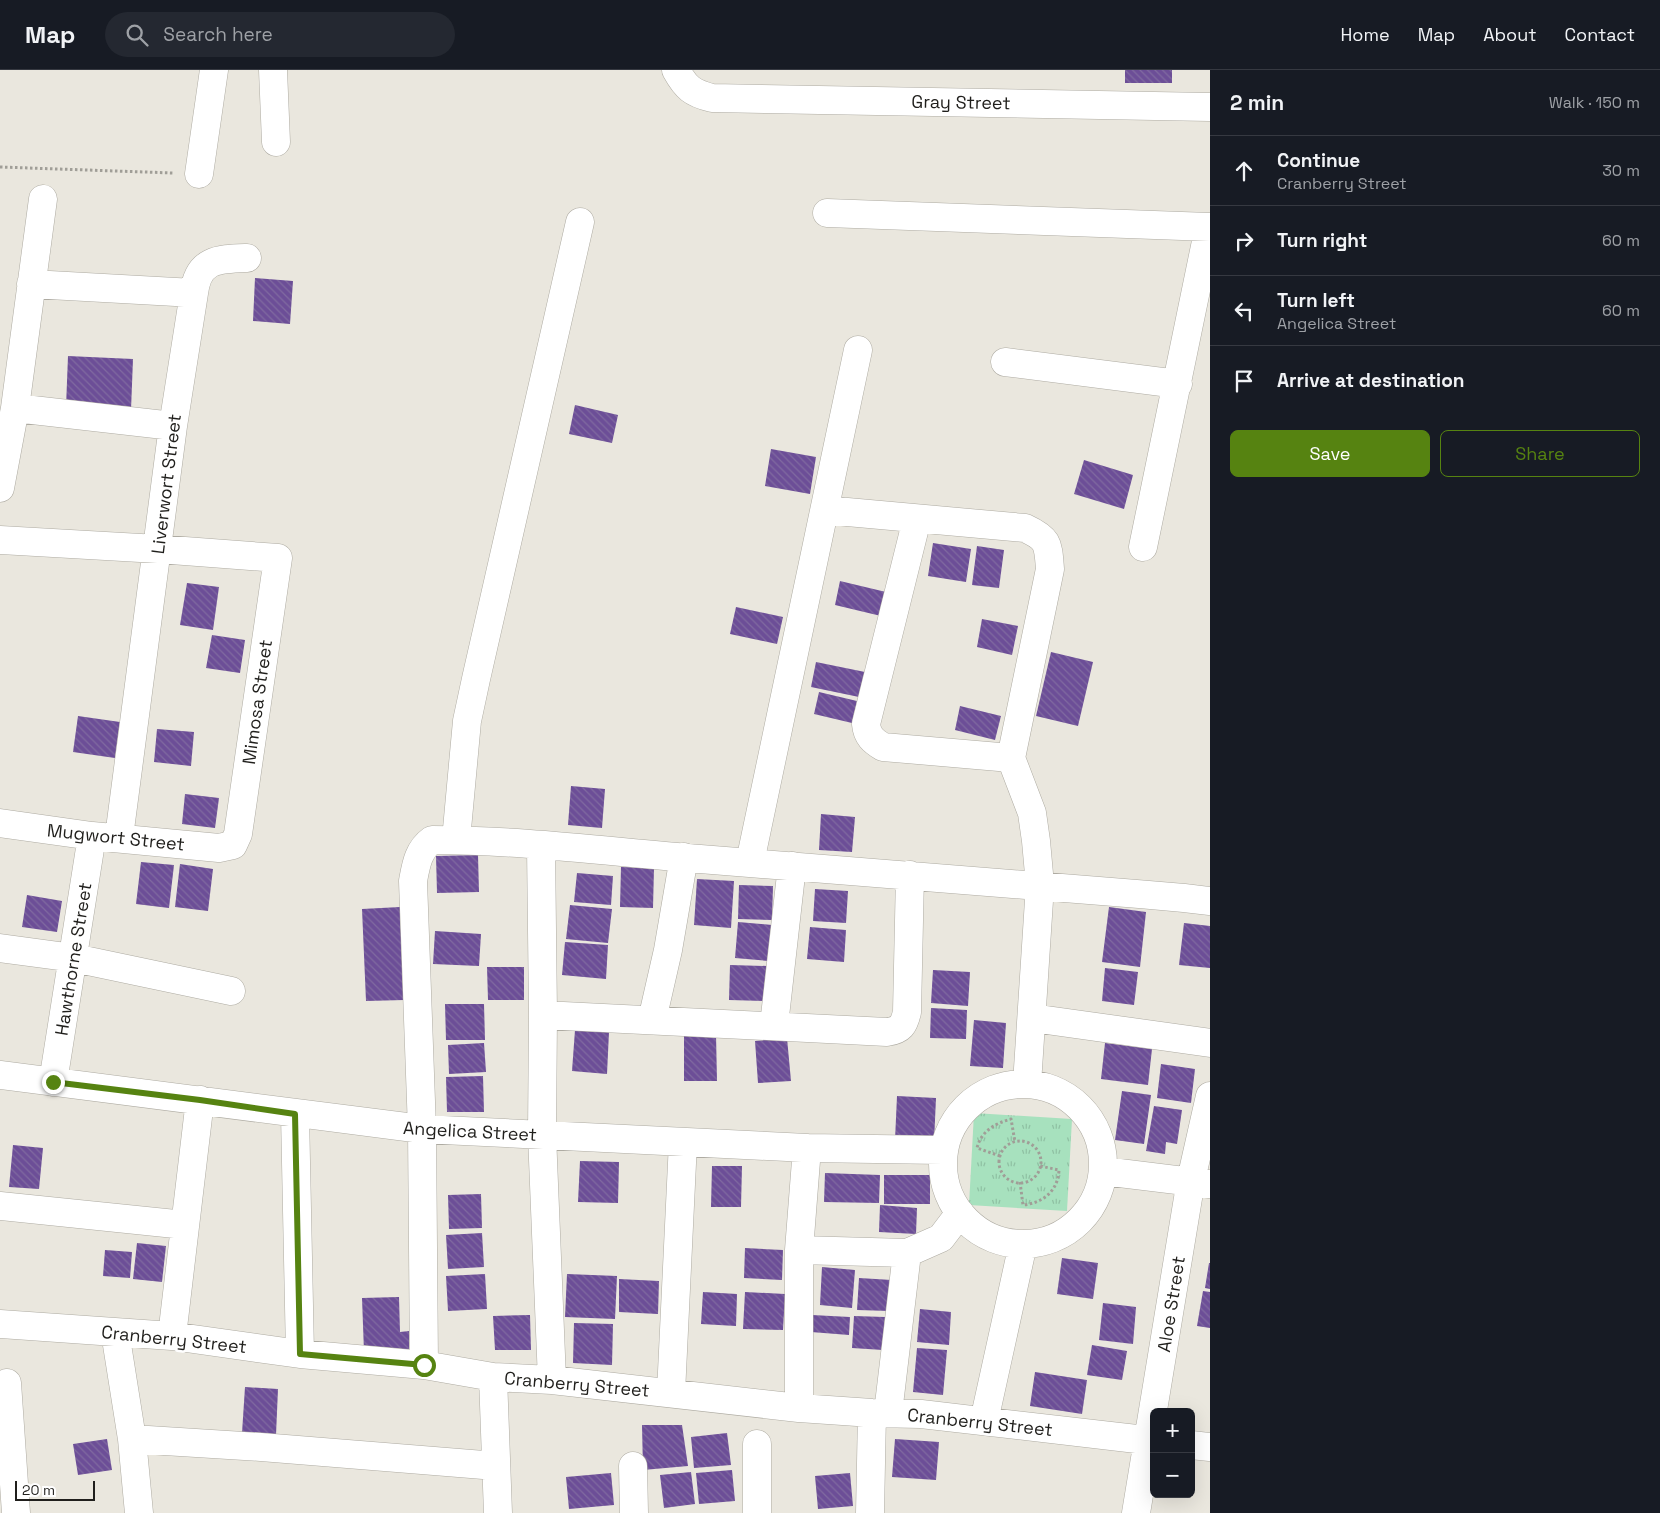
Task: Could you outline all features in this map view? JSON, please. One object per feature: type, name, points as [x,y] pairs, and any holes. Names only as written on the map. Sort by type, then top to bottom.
[{"type":"street","points":[[198,174],[214,70]]},
{"type":"street","points":[[273,70],[276,142]]},
{"type":"street","name":"Gray Street","points":[[676,70],[684,84],[696,94],[712,98],[1210,107]]},
{"type":"street","points":[[0,488],[16,408],[42,199]]},
{"type":"street","points":[[827,214],[1210,227],[1143,547]]},
{"type":"street","points":[[456,840],[467,721],[580,222]]},
{"type":"street","name":"Liverwort Street","points":[[119,838],[173,426],[196,281],[204,269],[212,262],[223,259],[247,258]]},
{"type":"street","points":[[31,284],[194,293]]},
{"type":"street","points":[[750,862],[858,350]]},
{"type":"street","points":[[1005,362],[1178,384]]},
{"type":"street","points":[[16,408],[173,426]]},
{"type":"street","points":[[825,510],[1025,528],[1040,535],[1048,547],[1050,569],[1011,758],[1032,813],[1040,885],[1027,1084]]},
{"type":"street","points":[[917,518],[866,724],[867,731],[870,738],[883,747],[1011,758]]},
{"type":"street","points":[[0,540],[158,549]]},
{"type":"street","name":"Mimosa Street","points":[[158,549],[278,558],[238,834],[233,845]]},
{"type":"street","name":"Mugwort Street","points":[[0,823],[92,836],[219,848],[233,845]]},
{"type":"street","name":"Hawthorne Street","points":[[53,1082],[92,836]]},
{"type":"street","points":[[424,1365],[422,1129],[413,880],[416,864],[421,852],[426,844],[432,840],[456,840],[750,862],[1040,885],[1210,901]]},
{"type":"street","points":[[541,846],[542,1135],[552,1380]]},
{"type":"street","points":[[652,1020],[668,950],[684,857]]},
{"type":"street","points":[[774,1025],[792,866]]},
{"type":"street","points":[[543,1015],[887,1032],[896,1030],[904,1023],[907,1012],[910,875]]},
{"type":"street","points":[[0,948],[74,958],[231,991]]},
{"type":"street","points":[[1032,1018],[1210,1043]]},
{"type":"street","name":"Angelica Street","points":[[0,1075],[422,1129],[807,1148],[943,1150]]},
{"type":"street","points":[[1011,1084],[1027,1084],[1058,1092],[1078,1106],[1093,1124],[1101,1147],[1103,1170],[1098,1194],[1086,1214],[1068,1230],[1046,1241],[1023,1244],[999,1240],[977,1229],[960,1213],[948,1192],[943,1169],[943,1150],[954,1123],[969,1105],[988,1092],[1011,1084]]},
{"type":"street","name":"Aloe Street","points":[[1157,1408],[1200,1182],[1210,1096]]},
{"type":"street","points":[[172,1336],[200,1100]]},
{"type":"street","points":[[295,1114],[300,1354]]},
{"type":"street","points":[[671,1392],[683,1142]]},
{"type":"street","points":[[799,1408],[799,1250],[807,1148]]},
{"type":"street","points":[[1103,1170],[1200,1182]]},
{"type":"street","points":[[0,1206],[185,1225]]},
{"type":"street","points":[[799,1250],[907,1253],[941,1238],[960,1213]]},
{"type":"street","points":[[984,1421],[1023,1244]]},
{"type":"street","points":[[870,1513],[880,1413],[907,1253]]},
{"type":"street","name":"Cranberry Street","points":[[0,1324],[172,1336],[300,1354],[424,1365],[493,1377],[552,1380],[671,1392],[799,1408],[921,1414],[1150,1441]]},
{"type":"street","points":[[115,1332],[132,1439],[140,1513]]},
{"type":"street","points":[[493,1377],[498,1513]]},
{"type":"street","points":[[7,1383],[16,1513]]},
{"type":"street","points":[[132,1439],[496,1466]]},
{"type":"street","points":[[757,1444],[757,1513]]},
{"type":"street","points":[[1195,1445],[1210,1447]]},
{"type":"street","name":"Aloe Street","points":[[1136,1513],[1150,1446]]},
{"type":"street","points":[[633,1466],[634,1513]]},
{"type":"path","points":[[0,167],[198,174]]},
{"type":"path","points":[[1000,1156],[977,1148],[988,1130],[994,1125],[1011,1119],[1015,1142]]},
{"type":"path","points":[[1020,1141],[1033,1146],[1038,1152],[1040,1166],[1033,1178],[1020,1182],[1008,1179],[1003,1174],[1000,1169],[1000,1156],[1007,1146],[1020,1141]]},
{"type":"path","points":[[1020,1182],[1023,1205],[1030,1204],[1047,1196],[1054,1188],[1059,1170],[1040,1166]]},
{"type":"green space","points":[[974,1113],[1072,1119],[1067,1211],[969,1205]]},
{"type":"building","points":[[1125,70],[1172,70],[1172,83],[1125,83]]},
{"type":"building","points":[[255,278],[293,281],[290,324],[253,321]]},
{"type":"building","points":[[68,356],[133,359],[131,410],[66,407]]},
{"type":"building","points":[[575,405],[618,415],[612,443],[569,434]]},
{"type":"building","points":[[771,449],[816,457],[810,494],[765,486]]},
{"type":"building","points":[[1084,460],[1133,475],[1124,509],[1074,494]]},
{"type":"building","points":[[933,543],[971,549],[966,582],[928,576]]},
{"type":"building","points":[[977,546],[1004,550],[999,588],[972,585]]},
{"type":"building","points":[[840,581],[886,592],[881,616],[835,605]]},
{"type":"building","points":[[187,583],[219,587],[213,630],[180,625]]},
{"type":"building","points":[[736,607],[783,617],[777,644],[730,634]]},
{"type":"building","points":[[982,619],[1018,626],[1012,655],[977,647]]},
{"type":"building","points":[[212,635],[245,640],[240,673],[206,668]]},
{"type":"building","points":[[1051,652],[1093,662],[1078,726],[1036,716]]},
{"type":"building","points":[[816,662],[865,672],[859,697],[811,687]]},
{"type":"building","points":[[819,692],[857,701],[852,723],[814,714]]},
{"type":"building","points":[[960,706],[1001,716],[995,740],[955,730]]},
{"type":"building","points":[[78,716],[120,722],[115,758],[73,752]]},
{"type":"building","points":[[157,729],[194,732],[191,766],[154,762]]},
{"type":"building","points":[[571,786],[605,789],[602,828],[568,825]]},
{"type":"building","points":[[185,794],[219,798],[215,828],[182,824]]},
{"type":"building","points":[[821,814],[855,817],[852,852],[819,850]]},
{"type":"building","points":[[478,855],[479,892],[437,893],[436,856]]},
{"type":"building","points":[[141,862],[174,865],[169,908],[136,904]]},
{"type":"building","points":[[180,864],[213,869],[208,911],[175,907]]},
{"type":"building","points":[[621,867],[654,868],[653,908],[620,907]]},
{"type":"building","points":[[577,873],[613,876],[611,905],[574,902]]},
{"type":"building","points":[[697,879],[734,881],[731,928],[694,925]]},
{"type":"building","points":[[739,885],[773,886],[772,920],[738,919]]},
{"type":"building","points":[[815,889],[848,891],[846,923],[813,921]]},
{"type":"building","points":[[27,895],[62,901],[57,932],[22,927]]},
{"type":"building","points":[[570,905],[612,909],[608,943],[566,939]]},
{"type":"building","points":[[400,907],[404,1000],[366,1001],[362,909]]},
{"type":"building","points":[[1109,907],[1146,912],[1140,967],[1102,962]]},
{"type":"building","points":[[738,922],[772,925],[769,961],[735,958]]},
{"type":"building","points":[[1184,923],[1210,926],[1210,968],[1179,965]]},
{"type":"building","points":[[810,927],[846,930],[844,962],[807,959]]},
{"type":"building","points":[[435,931],[481,934],[479,966],[433,964]]},
{"type":"building","points":[[565,942],[608,945],[606,979],[562,975]]},
{"type":"building","points":[[730,965],[767,966],[766,1001],[729,1000]]},
{"type":"building","points":[[487,967],[524,967],[524,1000],[488,1000]]},
{"type":"building","points":[[1105,968],[1138,972],[1134,1005],[1102,1001]]},
{"type":"building","points":[[933,970],[970,972],[968,1006],[931,1003]]},
{"type":"building","points":[[445,1004],[484,1004],[485,1040],[446,1040]]},
{"type":"building","points":[[931,1008],[967,1010],[966,1039],[930,1038]]},
{"type":"building","points":[[974,1020],[1006,1023],[1003,1068],[970,1066]]},
{"type":"building","points":[[575,1030],[609,1032],[607,1074],[572,1071]]},
{"type":"building","points":[[716,1034],[717,1081],[684,1081],[684,1035]]},
{"type":"building","points":[[787,1038],[791,1081],[758,1083],[755,1041]]},
{"type":"building","points":[[484,1043],[486,1072],[449,1074],[448,1045]]},
{"type":"building","points":[[1105,1043],[1152,1049],[1148,1085],[1101,1079]]},
{"type":"building","points":[[1161,1064],[1195,1069],[1191,1103],[1157,1098]]},
{"type":"building","points":[[483,1076],[484,1112],[447,1112],[446,1077]]},
{"type":"building","points":[[1122,1091],[1151,1095],[1144,1144],[1115,1140]]},
{"type":"building","points":[[897,1096],[936,1098],[934,1142],[895,1140]]},
{"type":"building","points":[[1154,1106],[1182,1110],[1177,1144],[1166,1142],[1165,1154],[1146,1151]]},
{"type":"building","points":[[13,1145],[43,1148],[39,1189],[9,1187]]},
{"type":"building","points":[[580,1161],[619,1162],[618,1203],[578,1202]]},
{"type":"building","points":[[712,1166],[742,1166],[741,1207],[711,1207]]},
{"type":"building","points":[[825,1173],[880,1175],[879,1203],[824,1202]]},
{"type":"building","points":[[884,1175],[930,1175],[930,1204],[884,1204]]},
{"type":"building","points":[[481,1194],[482,1228],[449,1229],[448,1195]]},
{"type":"building","points":[[880,1205],[917,1208],[916,1234],[879,1232]]},
{"type":"building","points":[[482,1233],[484,1267],[448,1269],[446,1235]]},
{"type":"building","points":[[137,1243],[166,1246],[162,1282],[133,1279]]},
{"type":"building","points":[[745,1248],[783,1250],[782,1280],[744,1278]]},
{"type":"building","points":[[105,1250],[132,1252],[130,1278],[103,1276]]},
{"type":"building","points":[[1062,1258],[1098,1263],[1093,1299],[1057,1294]]},
{"type":"building","points":[[1210,1263],[1210,1289],[1205,1288]]},
{"type":"building","points":[[822,1267],[855,1270],[852,1308],[820,1305]]},
{"type":"building","points":[[485,1274],[487,1309],[448,1311],[446,1276]]},
{"type":"building","points":[[567,1274],[617,1276],[615,1319],[565,1317]]},
{"type":"building","points":[[859,1278],[892,1280],[890,1311],[857,1310]]},
{"type":"building","points":[[619,1279],[659,1281],[658,1314],[619,1312]]},
{"type":"building","points":[[1203,1291],[1210,1292],[1210,1328],[1197,1326]]},
{"type":"building","points":[[703,1292],[737,1294],[736,1326],[701,1324]]},
{"type":"building","points":[[745,1292],[785,1294],[783,1330],[743,1329]]},
{"type":"building","points":[[399,1297],[400,1332],[409,1331],[409,1351],[364,1352],[362,1298]]},
{"type":"building","points":[[1103,1303],[1136,1307],[1133,1344],[1099,1340]]},
{"type":"building","points":[[920,1309],[951,1312],[949,1345],[917,1342]]},
{"type":"building","points":[[530,1315],[531,1350],[495,1350],[493,1316]]},
{"type":"building","points":[[812,1315],[850,1317],[849,1335],[811,1332]]},
{"type":"building","points":[[854,1316],[885,1317],[883,1350],[852,1348]]},
{"type":"building","points":[[574,1323],[613,1324],[612,1365],[573,1363]]},
{"type":"building","points":[[1092,1345],[1127,1351],[1122,1380],[1087,1375]]},
{"type":"building","points":[[917,1348],[947,1350],[943,1395],[913,1392]]},
{"type":"building","points":[[1035,1372],[1087,1380],[1082,1414],[1030,1406]]},
{"type":"building","points":[[245,1387],[278,1389],[276,1435],[242,1433]]},
{"type":"building","points":[[642,1425],[682,1425],[688,1466],[643,1470]]},
{"type":"building","points":[[727,1433],[731,1465],[694,1468],[691,1437]]},
{"type":"building","points":[[107,1439],[112,1470],[78,1475],[73,1444]]},
{"type":"building","points":[[895,1439],[939,1442],[936,1480],[892,1477]]},
{"type":"building","points":[[732,1470],[735,1501],[699,1504],[696,1473]]},
{"type":"building","points":[[691,1472],[695,1504],[664,1508],[660,1475]]},
{"type":"building","points":[[611,1473],[614,1505],[569,1509],[566,1477]]},
{"type":"building","points":[[850,1473],[853,1506],[818,1509],[815,1476]]},
{"type":"route","points":[[53,1082],[295,1114],[300,1354],[424,1365]]}]
